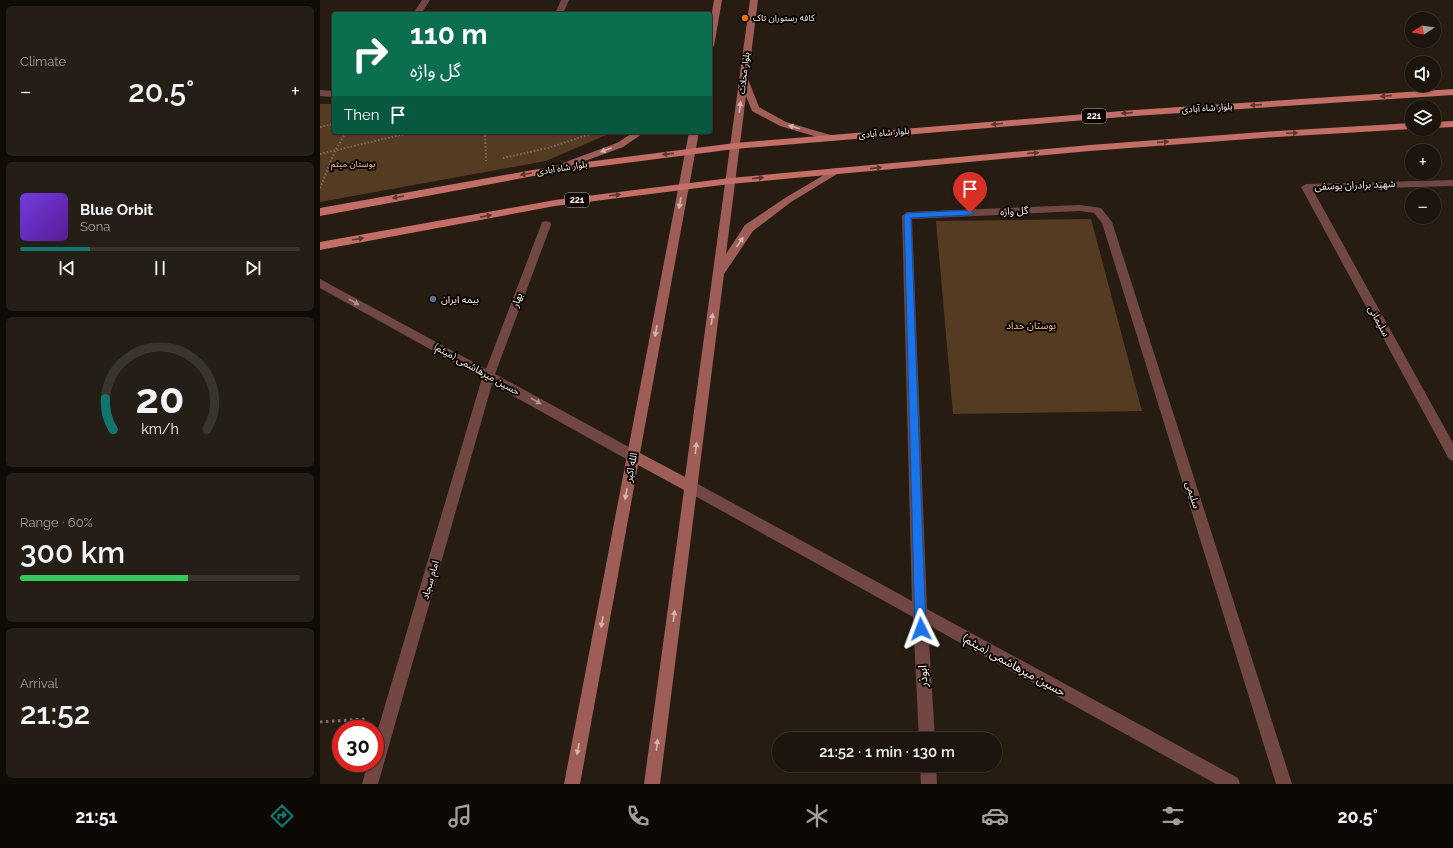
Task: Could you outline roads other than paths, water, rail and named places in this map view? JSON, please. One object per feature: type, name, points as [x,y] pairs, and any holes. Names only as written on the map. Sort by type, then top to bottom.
[{"type":"main road","points":[[712,34],[718,0]]},
{"type":"main road","name":"بلوار محلات","points":[[735,146],[754,0]]},
{"type":"main road","points":[[744,78],[755,109],[783,124],[831,138]]},
{"type":"main road","name":"بلوار شاه آبادی","points":[[320,212],[555,169],[735,146],[1134,112],[1453,92]]},
{"type":"main road","points":[[1441,125],[1453,124]]},
{"type":"main road","name":"221","points":[[320,246],[555,202],[683,186],[1090,148],[1405,126]]},
{"type":"main road","points":[[555,169],[620,145],[637,134]]},
{"type":"main road","points":[[691,151],[694,134]]},
{"type":"main road","points":[[652,784],[735,146]]},
{"type":"main road","name":"الله اکبر","points":[[572,784],[683,186],[691,151]]},
{"type":"main road","points":[[718,274],[750,228],[788,200],[837,171]]},
{"type":"main road","points":[[634,456],[691,487]]},
{"type":"street","points":[[418,12],[426,0]]},
{"type":"street","points":[[560,12],[565,0]]},
{"type":"street","points":[[320,93],[332,94]]},
{"type":"street","name":"شهید برادران یوسفی","points":[[1306,187],[1453,183]]},
{"type":"street","name":"سلیمانی","points":[[1306,187],[1453,455]]},
{"type":"street","name":"گل واژه","points":[[907,216],[1080,208],[1097,210]]},
{"type":"street","name":"سلیمی","points":[[1097,210],[1107,222],[1284,784]]},
{"type":"street","name":"ابوذر","points":[[907,216],[920,613],[927,732]]},
{"type":"street","name":"بهار","points":[[489,375],[546,225]]},
{"type":"street","name":"حسین میرهاشمی (میثم)","points":[[320,283],[634,456]]},
{"type":"street","name":"امام سجاد","points":[[370,784],[489,375]]},
{"type":"street","name":"حسین میرهاشمی (میثم)","points":[[691,487],[1232,784]]},
{"type":"street","points":[[929,772],[930,784]]},
{"type":"place","name":"کافه رستوران تاک","points":[[745,18]]},
{"type":"place","name":"بیمه ایران","points":[[433,299]]},
{"type":"park label","name":"بوستان میثم","points":[[353,164]]},
{"type":"park label","name":"بوستان حداد","points":[[1031,325]]}]
